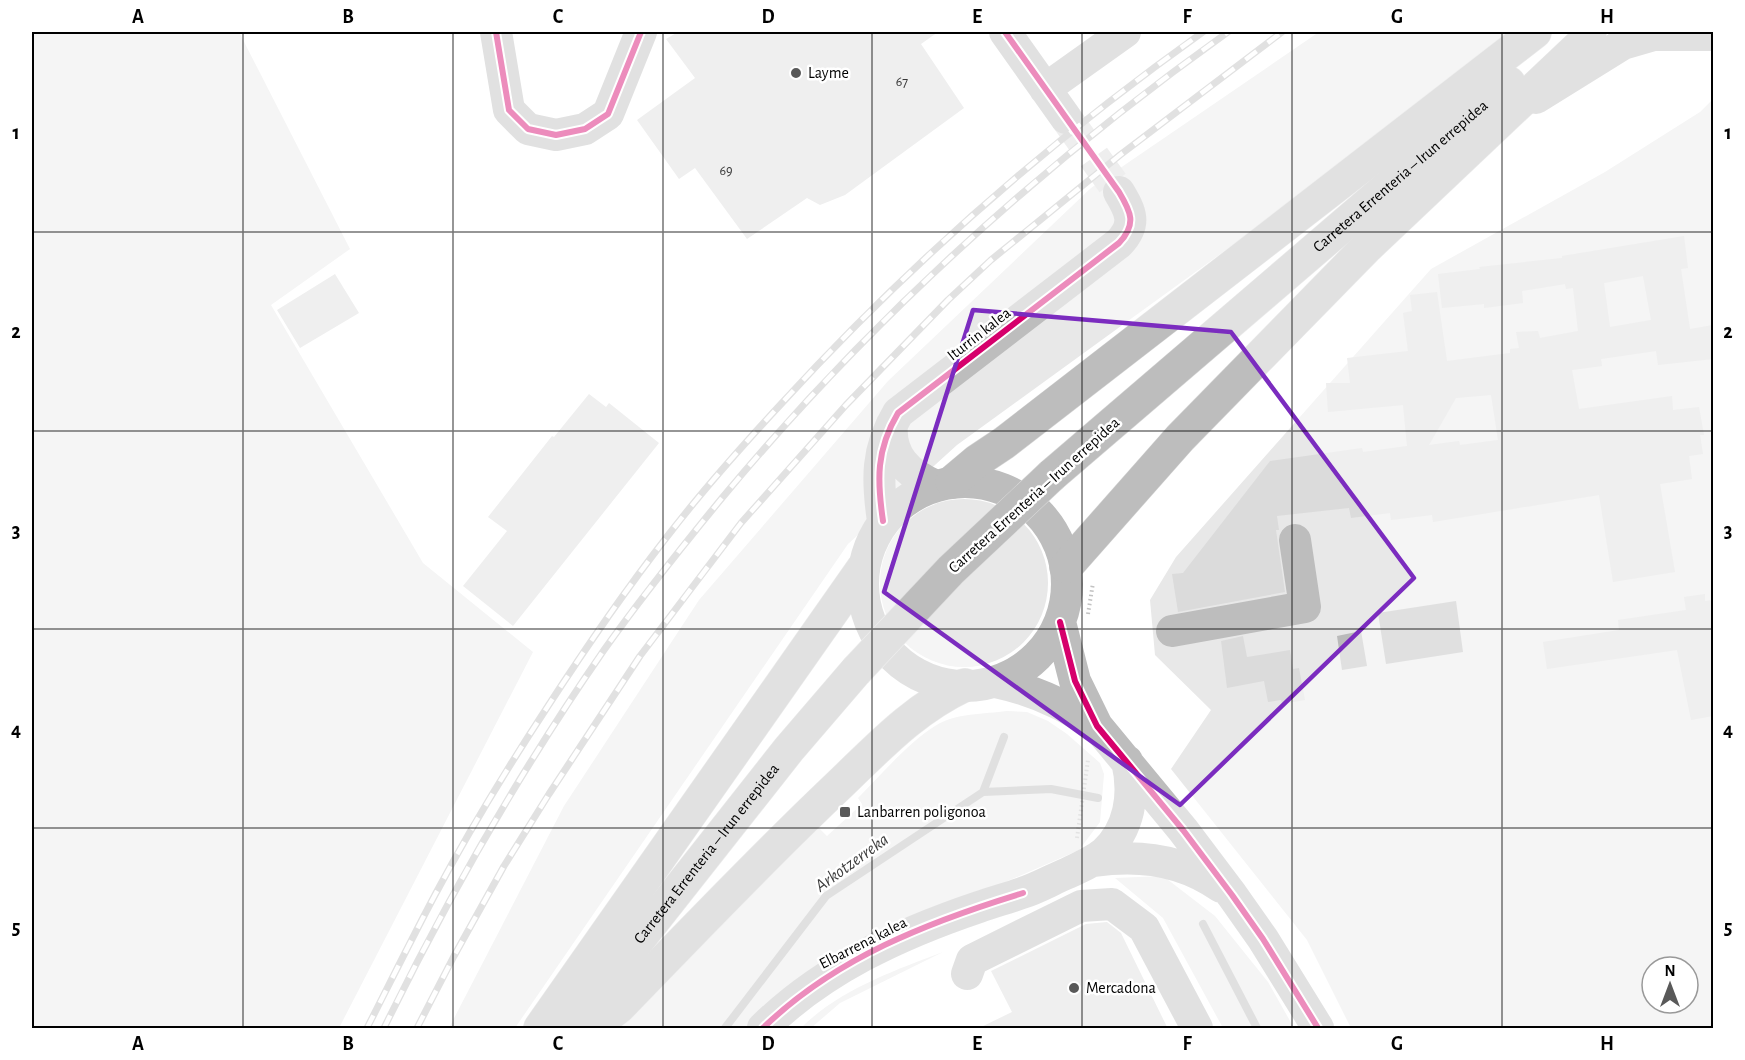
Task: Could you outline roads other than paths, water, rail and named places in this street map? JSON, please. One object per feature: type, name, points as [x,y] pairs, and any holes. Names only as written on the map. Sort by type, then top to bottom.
[{"type":"main road","points":[[944,484],[1061,399],[1535,32]]},
{"type":"main road","name":"Carretera Errenteria – Irun errepidea","points":[[569,1029],[789,749],[856,671],[951,570],[1052,475],[1570,32]]},
{"type":"main road","points":[[1081,570],[1204,413],[1366,248],[1588,38],[1590,32]]},
{"type":"main road","points":[[540,1029],[863,568]]},
{"type":"main road","points":[[592,1029],[619,1007],[780,841],[912,716],[937,698],[980,683]]},
{"type":"street","points":[[496,32],[509,110],[528,129],[556,135],[585,129],[608,114],[641,32]]},
{"type":"street","points":[[1005,32],[1066,118]]},
{"type":"street","points":[[1045,89],[1125,32]]},
{"type":"street","points":[[1500,121],[1623,44],[1654,35],[1713,35]]},
{"type":"street","name":"Iturrin kalea","points":[[883,521],[878,480],[880,461],[884,442],[898,413],[1125,237],[1130,225],[1131,212],[1119,192]]},
{"type":"street","points":[[892,424],[893,444],[901,463],[910,473],[944,484]]},
{"type":"street","points":[[1090,738],[1084,704],[1075,681],[1073,622],[1067,595],[1081,570],[1062,550],[1046,521],[1024,500],[1011,492],[982,483],[944,484],[916,494],[898,506],[883,521],[870,543],[863,568],[862,586],[869,622],[889,653],[919,676],[936,682],[1016,686],[1054,700],[1076,712],[1090,738],[1127,761],[1232,894],[1263,939],[1318,1029]]},
{"type":"street","points":[[1172,631],[1305,607],[1295,540]]},
{"type":"street","points":[[980,683],[1016,672],[1035,659],[1049,642],[1073,622]]},
{"type":"street","name":"Elbarrena kalea","points":[[782,1029],[803,1009],[855,978],[965,957],[988,918],[1086,848],[1115,840],[1128,814],[1132,796],[1127,761]]},
{"type":"street","name":"Elbarrena kalea","points":[[1086,848],[1118,857],[1142,857],[1166,861],[1200,874],[1232,894]]},
{"type":"street","name":"Elbarrena kalea","points":[[763,1029],[818,982],[861,956],[909,933],[979,906],[1023,893]]},
{"type":"street","points":[[965,957],[1081,906],[1112,904],[1144,928],[1197,1029]]},
{"type":"street","name":"Elbarrena kalea","points":[[861,956],[881,954],[922,941],[965,957]]},
{"type":"waterway","name":"Arkotzerreka","points":[[725,1028],[826,896],[983,792],[1004,737]]},
{"type":"waterway","points":[[983,792],[1051,789],[1098,798]]},
{"type":"waterway","points":[[1203,924],[1257,1028]]},
{"type":"tunnel","points":[[1066,118],[1119,192]]},
{"type":"railway","points":[[367,1028],[449,869],[518,752],[620,600],[708,486],[830,352],[931,253],[983,206],[1091,116],[1203,32]]},
{"type":"railway","points":[[384,1028],[460,882],[573,695],[618,631],[722,498],[837,369],[960,248],[1090,136],[1228,32]]},
{"type":"railway","points":[[417,1028],[504,866],[549,794],[640,656],[741,523],[846,405],[948,300],[991,260],[1120,155],[1282,32]]},
{"type":"place","name":"Layme","points":[[796,73]]},
{"type":"place","name":"Lanbarren poligonoa","points":[[845,812]]},
{"type":"place","name":"Mercadona","points":[[1074,988]]}]
